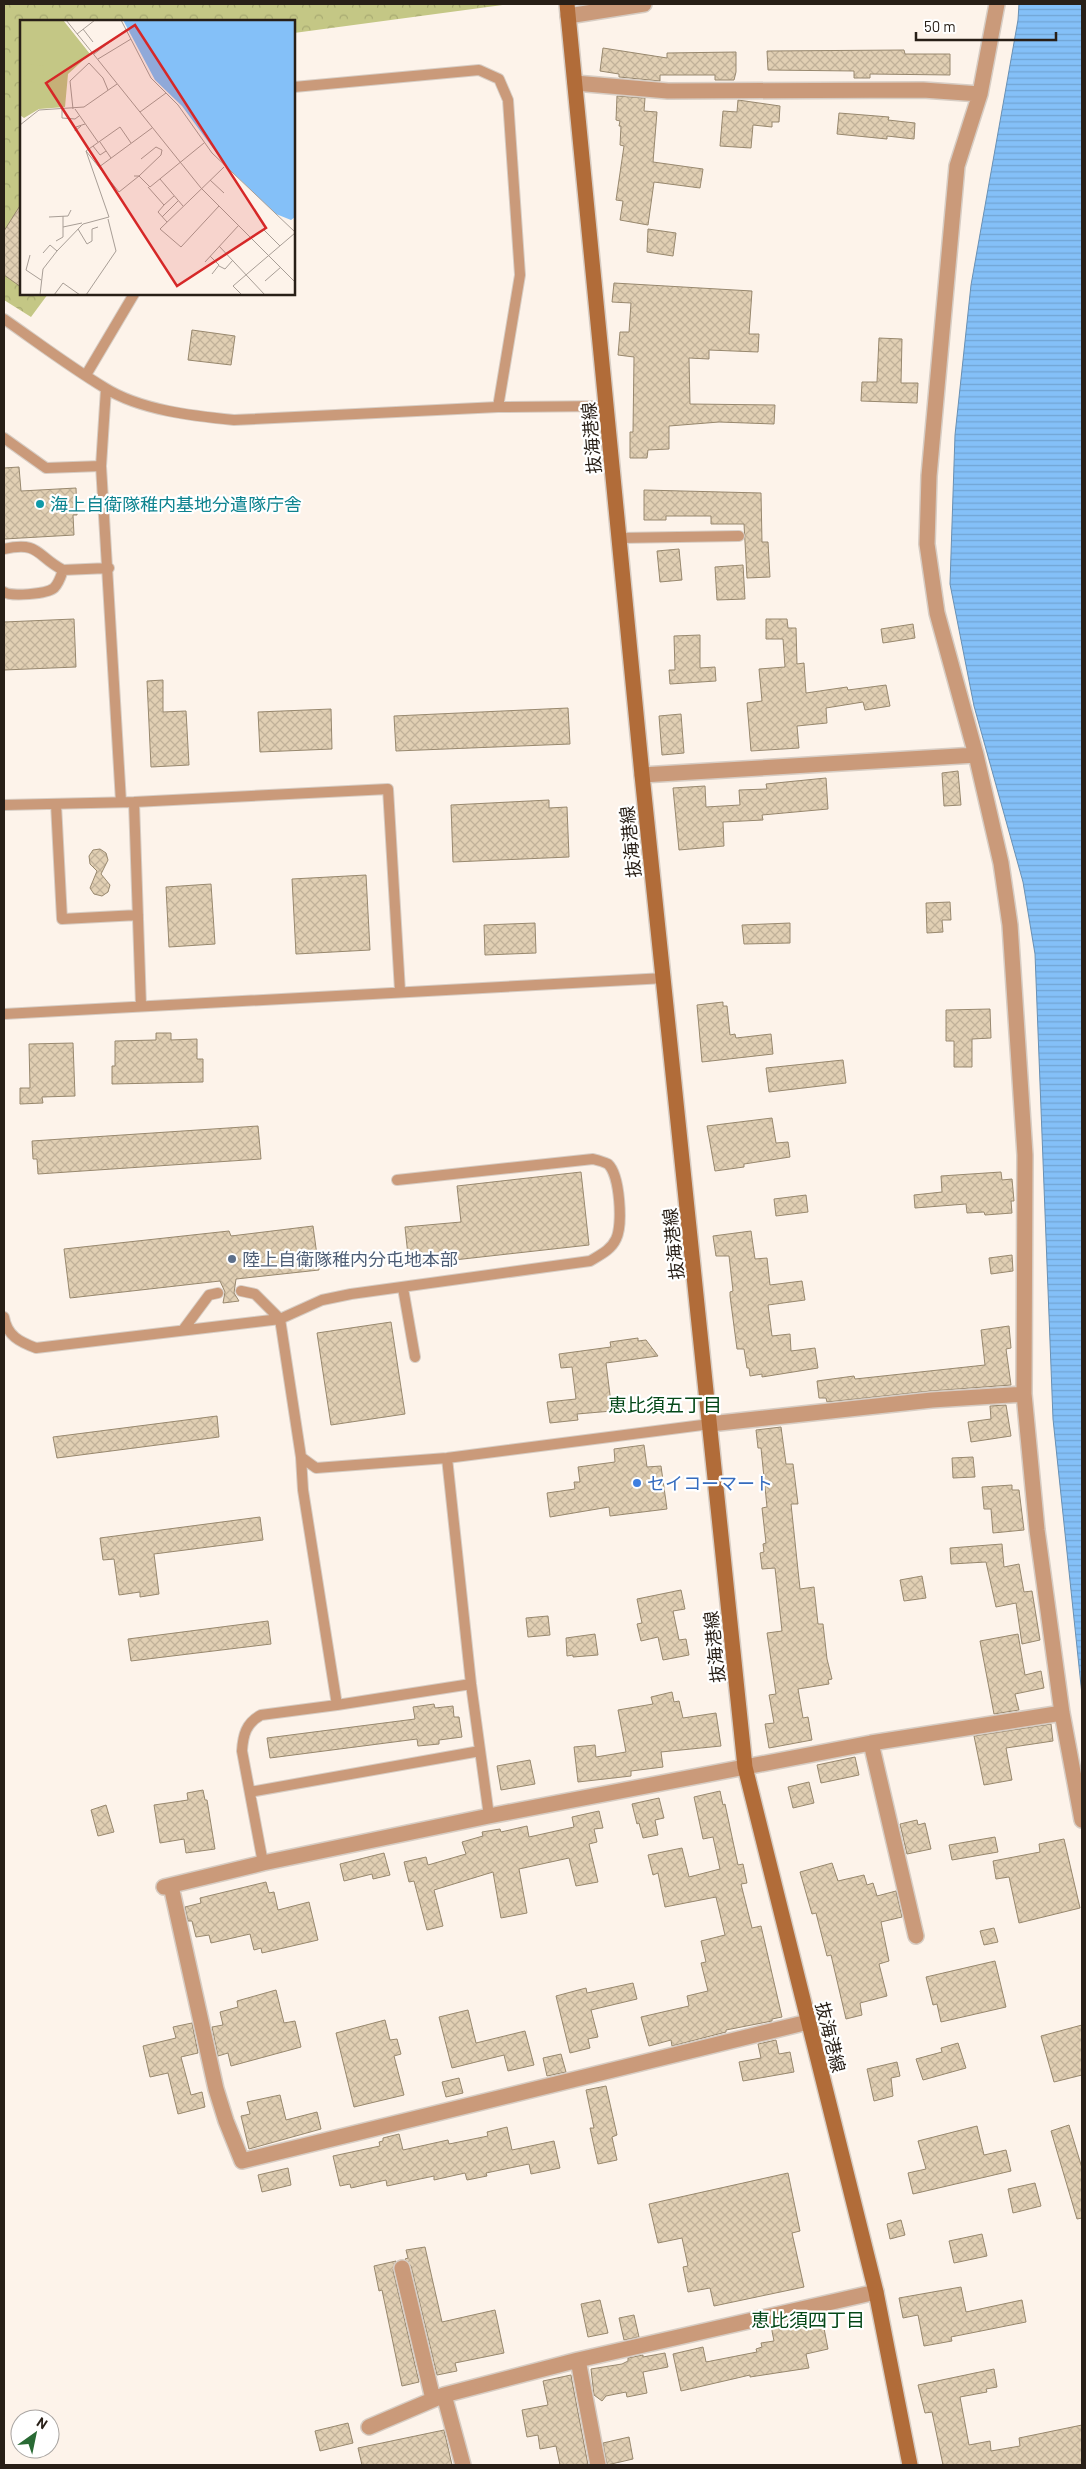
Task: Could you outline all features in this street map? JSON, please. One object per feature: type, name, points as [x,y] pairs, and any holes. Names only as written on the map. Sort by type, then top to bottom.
[{"type":"main road","name":"抜海港線","points":[[567,10],[642,776],[665,978],[746,1767],[876,2292],[910,2465]]},
{"type":"street","points":[[567,10],[644,4]]},
{"type":"street","points":[[997,4],[980,94],[957,166],[929,476],[928,544],[937,613],[976,755],[1001,863],[1010,924],[1025,1155],[1024,1394],[1037,1530],[1062,1713],[1082,1820]]},
{"type":"street","points":[[575,83],[668,91],[923,90],[980,94]]},
{"type":"street","points":[[642,776],[976,755]]},
{"type":"street","points":[[710,1424],[932,1400],[1024,1394]]},
{"type":"street","points":[[808,2022],[242,2161],[216,2090],[167,1887],[263,1863],[489,1816],[871,1743],[1062,1713]]},
{"type":"street","points":[[871,1743],[916,1936]]},
{"type":"street","points":[[402,2268],[438,2397],[463,2465]]},
{"type":"street","points":[[369,2427],[438,2397],[578,2360],[876,2292]]},
{"type":"street","points":[[578,2360],[598,2465]]},
{"type":"lane","points":[[295,87],[479,70],[499,79],[508,100],[520,276],[498,407]]},
{"type":"lane","points":[[86,375],[133,295]]},
{"type":"lane","points":[[4,319],[106,389],[137,402],[194,416],[234,420],[498,407],[607,406]]},
{"type":"lane","points":[[106,389],[102,466],[121,802]]},
{"type":"lane","points":[[4,438],[46,468],[102,466]]},
{"type":"lane","points":[[618,538],[739,536]]},
{"type":"lane","points":[[4,549],[30,547],[39,551],[62,570],[109,568]]},
{"type":"lane","points":[[4,592],[19,594],[52,590],[57,585],[62,570]]},
{"type":"lane","points":[[4,805],[134,802],[388,789],[400,991]]},
{"type":"lane","points":[[134,802],[142,1006]]},
{"type":"lane","points":[[56,804],[62,919],[138,915]]},
{"type":"lane","points":[[4,1014],[665,978]]},
{"type":"lane","points":[[4,1317],[10,1334],[22,1343],[36,1348],[280,1319],[322,1300],[403,1288],[435,1281],[590,1261],[607,1251],[616,1240],[621,1226],[616,1177],[607,1164],[593,1159],[397,1180]]},
{"type":"lane","points":[[403,1288],[415,1357]]},
{"type":"lane","points":[[241,1291],[255,1294],[280,1319],[303,1490],[337,1705]]},
{"type":"lane","points":[[183,1330],[209,1295],[218,1293]]},
{"type":"lane","points":[[300,1457],[316,1468],[332,1468],[447,1458],[710,1424]]},
{"type":"lane","points":[[447,1458],[471,1684],[489,1816]]},
{"type":"lane","points":[[263,1863],[242,1751],[243,1735],[252,1720],[261,1715],[471,1684]]},
{"type":"lane","points":[[250,1792],[480,1751]]},
{"type":"green space","points":[[4,4],[510,4],[295,33],[295,20],[20,20],[20,295],[47,295],[31,317],[4,300]]},
{"type":"water","points":[[1019,4],[1082,4],[1082,1695],[1053,1419],[1035,954],[1023,882],[974,706],[950,584],[955,435],[971,285],[1018,20]]},
{"type":"building","points":[[603,48],[667,58],[667,53],[736,52],[736,72],[734,80],[715,80],[715,75],[660,75],[660,81],[619,77],[619,74],[600,71]]},
{"type":"building","points":[[904,50],[905,54],[950,54],[950,75],[870,74],[870,78],[854,78],[854,71],[768,70],[767,51]]},
{"type":"building","points":[[617,96],[645,98],[644,111],[657,112],[653,162],[703,169],[700,188],[654,182],[648,225],[620,220],[623,201],[616,200],[624,146],[620,145],[620,121],[616,120]]},
{"type":"building","points":[[738,100],[780,106],[779,122],[772,122],[772,127],[753,125],[751,148],[720,146],[723,111],[737,112]]},
{"type":"building","points":[[839,113],[889,117],[888,120],[915,123],[914,139],[887,136],[887,139],[837,134]]},
{"type":"building","points":[[20,206],[20,286],[4,275],[4,231]]},
{"type":"building","points":[[648,229],[676,233],[673,256],[647,252]]},
{"type":"building","points":[[614,283],[752,291],[749,334],[759,334],[758,352],[709,350],[709,359],[689,358],[690,404],[775,405],[774,424],[719,422],[669,426],[669,449],[648,450],[647,458],[630,458],[630,432],[633,432],[634,357],[618,355],[620,332],[629,332],[631,303],[612,302]]},
{"type":"building","points":[[192,330],[235,336],[231,365],[188,360]]},
{"type":"building","points":[[879,338],[902,339],[901,383],[918,383],[917,403],[861,401],[862,382],[877,382]]},
{"type":"building","name":"海上自衛隊稚内基地分遣隊庁舎","points":[[19,467],[21,491],[76,488],[77,515],[73,515],[74,535],[4,539],[4,468]]},
{"type":"building","points":[[644,490],[761,493],[762,542],[768,542],[770,577],[747,578],[744,524],[711,524],[711,516],[666,516],[666,520],[644,520]]},
{"type":"building","points":[[679,549],[682,580],[660,582],[657,551]]},
{"type":"building","points":[[743,565],[745,599],[717,600],[715,567]]},
{"type":"building","points":[[74,619],[76,667],[4,670],[4,622]]},
{"type":"building","points":[[766,619],[787,619],[788,628],[796,628],[797,664],[804,663],[806,693],[847,687],[848,690],[886,685],[890,706],[865,710],[863,702],[826,708],[827,723],[797,726],[799,748],[751,751],[747,703],[762,701],[759,669],[785,667],[783,639],[766,639]]},
{"type":"building","points":[[913,624],[915,638],[883,643],[881,629]]},
{"type":"building","points":[[700,635],[700,668],[715,667],[716,681],[670,684],[669,670],[675,670],[674,636]]},
{"type":"building","points":[[163,680],[163,712],[186,711],[189,765],[151,767],[147,681]]},
{"type":"building","points":[[568,708],[570,744],[396,751],[394,716]]},
{"type":"building","points":[[331,709],[332,749],[260,752],[258,712]]},
{"type":"building","points":[[681,714],[684,753],[662,755],[659,716]]},
{"type":"building","points":[[958,771],[961,805],[944,806],[942,773]]},
{"type":"building","points":[[826,778],[828,809],[762,815],[763,820],[723,822],[724,846],[679,850],[673,788],[705,786],[706,807],[740,805],[739,790],[767,789],[766,784]]},
{"type":"building","points":[[549,800],[549,808],[567,807],[569,857],[453,862],[451,805]]},
{"type":"building","points":[[100,849],[106,853],[108,860],[101,874],[110,885],[108,892],[102,896],[94,894],[90,888],[97,871],[90,864],[89,856],[93,850]]},
{"type":"building","points":[[366,875],[370,950],[296,954],[292,879]]},
{"type":"building","points":[[211,884],[215,944],[169,947],[166,887]]},
{"type":"building","points":[[950,902],[951,920],[942,920],[943,932],[927,933],[926,903]]},
{"type":"building","points":[[535,923],[536,953],[485,955],[484,925]]},
{"type":"building","points":[[790,923],[790,943],[744,944],[742,925]]},
{"type":"building","points":[[723,1002],[723,1006],[727,1006],[730,1035],[735,1034],[736,1038],[771,1034],[773,1054],[702,1062],[697,1005]]},
{"type":"building","points":[[990,1009],[991,1038],[972,1039],[972,1067],[954,1067],[954,1041],[946,1041],[946,1010]]},
{"type":"building","points":[[156,1033],[171,1033],[171,1040],[197,1039],[197,1059],[203,1059],[203,1082],[112,1084],[112,1066],[115,1066],[115,1041],[156,1040]]},
{"type":"building","points":[[73,1043],[75,1096],[42,1097],[43,1103],[20,1104],[20,1088],[30,1088],[29,1044]]},
{"type":"building","points":[[843,1060],[846,1083],[769,1092],[766,1068]]},
{"type":"building","points":[[772,1118],[776,1143],[788,1142],[790,1157],[744,1164],[744,1167],[715,1171],[707,1126]]},
{"type":"building","points":[[258,1126],[261,1159],[38,1174],[37,1159],[33,1159],[32,1141]]},
{"type":"building","points":[[581,1172],[589,1245],[409,1265],[405,1227],[461,1222],[457,1186]]},
{"type":"building","points":[[1001,1172],[1002,1180],[1012,1179],[1014,1201],[1011,1201],[1012,1213],[985,1215],[984,1212],[967,1213],[966,1204],[915,1208],[914,1195],[942,1192],[941,1176]]},
{"type":"building","points":[[806,1195],[808,1212],[776,1216],[774,1199]]},
{"type":"building","points":[[313,1226],[319,1270],[236,1279],[234,1293],[239,1301],[223,1303],[225,1292],[220,1281],[70,1298],[64,1249],[229,1231],[231,1236]]},
{"type":"building","points":[[751,1231],[755,1259],[767,1258],[770,1285],[802,1281],[805,1300],[768,1305],[772,1336],[790,1334],[791,1351],[815,1348],[818,1368],[762,1377],[762,1374],[750,1376],[744,1349],[737,1349],[730,1296],[730,1292],[733,1291],[729,1256],[716,1256],[713,1236]]},
{"type":"building","points":[[1012,1255],[1013,1271],[991,1274],[989,1258]]},
{"type":"building","points":[[391,1322],[405,1414],[331,1425],[317,1333]]},
{"type":"building","points":[[1009,1326],[1011,1348],[1006,1349],[1011,1385],[827,1402],[826,1398],[819,1398],[817,1381],[854,1376],[855,1379],[985,1365],[981,1330]]},
{"type":"building","points":[[638,1338],[638,1341],[646,1340],[658,1356],[606,1363],[612,1411],[577,1414],[578,1420],[550,1423],[547,1402],[576,1399],[572,1367],[561,1368],[559,1354],[611,1347],[610,1342]]},
{"type":"building","points":[[1006,1405],[1011,1436],[971,1442],[968,1422],[991,1419],[990,1406]]},
{"type":"building","points":[[217,1416],[219,1437],[57,1458],[53,1437]]},
{"type":"building","points":[[781,1427],[786,1464],[793,1464],[798,1504],[791,1504],[800,1589],[814,1587],[818,1624],[823,1624],[827,1659],[832,1679],[828,1680],[829,1684],[798,1689],[803,1718],[808,1717],[812,1740],[769,1748],[765,1724],[774,1723],[769,1695],[776,1694],[767,1633],[782,1631],[775,1568],[762,1569],[760,1553],[764,1552],[763,1544],[766,1543],[762,1508],[767,1507],[761,1448],[758,1448],[756,1430]]},
{"type":"building","points":[[644,1445],[647,1467],[661,1466],[667,1509],[610,1516],[609,1507],[550,1517],[547,1493],[575,1489],[574,1482],[580,1482],[578,1467],[615,1462],[614,1449]]},
{"type":"building","points":[[973,1457],[975,1477],[953,1478],[952,1458]]},
{"type":"building","points":[[1012,1485],[1012,1490],[1019,1490],[1024,1530],[993,1533],[991,1509],[984,1509],[982,1487]]},
{"type":"building","points":[[260,1517],[263,1540],[154,1554],[159,1594],[140,1597],[140,1592],[119,1595],[114,1559],[103,1560],[100,1538]]},
{"type":"building","points":[[1002,1544],[1004,1567],[1019,1564],[1024,1592],[1032,1591],[1040,1640],[1022,1644],[1016,1603],[996,1607],[986,1562],[951,1564],[950,1548]]},
{"type":"building","points":[[922,1576],[926,1598],[904,1601],[900,1580]]},
{"type":"building","points":[[681,1590],[685,1609],[673,1611],[679,1640],[686,1639],[689,1655],[663,1660],[658,1637],[641,1641],[637,1624],[642,1623],[637,1599]]},
{"type":"building","points":[[548,1616],[550,1635],[528,1637],[526,1618]]},
{"type":"building","points":[[268,1621],[271,1644],[131,1661],[128,1639]]},
{"type":"building","points":[[595,1634],[598,1655],[567,1656],[566,1638]]},
{"type":"building","points":[[1018,1634],[1025,1675],[1041,1671],[1044,1688],[1015,1694],[1019,1710],[994,1714],[980,1641]]},
{"type":"building","points":[[672,1692],[674,1702],[679,1701],[683,1718],[716,1713],[721,1746],[661,1752],[663,1767],[631,1771],[631,1776],[578,1782],[574,1747],[595,1745],[596,1757],[626,1752],[618,1710],[653,1704],[651,1697]]},
{"type":"building","points":[[434,1704],[435,1708],[453,1706],[454,1717],[459,1717],[462,1737],[439,1740],[439,1744],[418,1746],[417,1739],[270,1758],[267,1738],[415,1719],[413,1707]]},
{"type":"building","points":[[1051,1724],[1053,1741],[1006,1748],[1012,1780],[984,1785],[974,1736]]},
{"type":"building","points":[[855,1757],[859,1775],[821,1783],[817,1765]]},
{"type":"building","points":[[530,1760],[535,1784],[501,1790],[497,1766]]},
{"type":"building","points":[[809,1782],[814,1803],[793,1808],[788,1787]]},
{"type":"building","points":[[203,1790],[205,1800],[207,1800],[215,1849],[186,1853],[184,1839],[160,1843],[154,1805],[188,1800],[187,1793]]},
{"type":"building","points":[[720,1791],[723,1805],[725,1804],[738,1865],[743,1864],[747,1883],[741,1884],[752,1928],[761,1926],[782,2017],[772,2019],[772,2021],[726,2030],[726,2032],[672,2046],[671,2040],[649,2046],[641,2017],[689,2006],[687,1996],[708,1991],[701,1963],[706,1962],[701,1941],[725,1935],[716,1897],[665,1907],[658,1873],[653,1875],[648,1855],[682,1848],[689,1877],[720,1869],[713,1837],[703,1839],[694,1797]]},
{"type":"building","points":[[659,1798],[664,1818],[655,1820],[658,1835],[643,1838],[632,1804]]},
{"type":"building","points":[[106,1805],[114,1832],[98,1836],[91,1810]]},
{"type":"building","points":[[599,1811],[603,1828],[594,1829],[597,1842],[589,1844],[598,1882],[576,1886],[569,1858],[519,1869],[527,1913],[501,1918],[493,1872],[434,1890],[443,1926],[427,1930],[414,1881],[409,1882],[404,1862],[426,1857],[428,1865],[466,1854],[462,1842],[483,1836],[482,1832],[500,1829],[501,1832],[527,1826],[529,1837],[574,1827],[572,1817]]},
{"type":"building","points":[[917,1820],[918,1825],[925,1823],[931,1849],[907,1854],[900,1824]]},
{"type":"building","points":[[995,1837],[998,1852],[952,1860],[949,1845]]},
{"type":"building","points":[[1064,1839],[1080,1908],[1019,1923],[1009,1877],[996,1879],[993,1861],[1040,1852],[1039,1844]]},
{"type":"building","points":[[384,1853],[390,1875],[373,1879],[372,1874],[344,1881],[340,1864]]},
{"type":"building","points":[[832,1863],[838,1881],[864,1875],[867,1885],[873,1883],[877,1896],[896,1891],[902,1917],[881,1922],[889,1961],[879,1964],[887,1996],[860,2003],[862,2015],[846,2019],[831,1955],[827,1956],[816,1913],[812,1914],[800,1872]]},
{"type":"building","points":[[266,1882],[269,1893],[274,1892],[278,1910],[309,1902],[318,1940],[262,1953],[261,1948],[254,1950],[250,1934],[211,1943],[209,1935],[196,1937],[192,1921],[188,1921],[185,1907],[201,1903],[200,1898]]},
{"type":"building","points":[[994,1928],[998,1942],[984,1945],[980,1931]]},
{"type":"building","points":[[995,1961],[1006,2007],[941,2022],[937,2004],[933,2005],[926,1977]]},
{"type":"building","points":[[633,1983],[637,1999],[591,2010],[598,2037],[588,2039],[590,2048],[570,2053],[556,1996],[586,1988],[587,1993]]},
{"type":"building","points":[[276,1990],[284,2023],[295,2021],[301,2047],[231,2066],[228,2053],[218,2056],[212,2027],[223,2025],[220,2012],[238,2007],[237,2001]]},
{"type":"building","points":[[468,2010],[476,2043],[525,2031],[534,2065],[508,2071],[504,2055],[452,2068],[439,2017]]},
{"type":"building","points":[[385,2020],[390,2040],[397,2039],[401,2054],[394,2056],[404,2095],[354,2107],[336,2033]]},
{"type":"building","points":[[192,2023],[198,2053],[181,2057],[191,2095],[202,2092],[205,2107],[178,2114],[168,2073],[150,2077],[143,2046],[176,2038],[173,2027]]},
{"type":"building","points":[[1082,2025],[1082,2075],[1054,2082],[1041,2036]]},
{"type":"building","points":[[776,2040],[779,2054],[790,2052],[794,2072],[743,2081],[739,2062],[761,2058],[758,2044]]},
{"type":"building","points":[[958,2043],[966,2068],[923,2080],[916,2059],[942,2052],[941,2048]]},
{"type":"building","points":[[561,2054],[566,2072],[547,2076],[543,2058]]},
{"type":"building","points":[[897,2062],[900,2076],[891,2078],[893,2096],[874,2101],[867,2069]]},
{"type":"building","points":[[459,2078],[463,2093],[446,2097],[442,2082]]},
{"type":"building","points":[[606,2086],[617,2135],[612,2137],[617,2160],[598,2164],[590,2128],[594,2128],[586,2090]]},
{"type":"building","points":[[280,2095],[286,2120],[317,2112],[321,2129],[249,2149],[241,2116],[250,2114],[247,2102]]},
{"type":"building","points":[[1069,2125],[1082,2168],[1082,2218],[1077,2219],[1051,2131]]},
{"type":"building","points":[[977,2126],[984,2155],[1006,2150],[1011,2171],[913,2194],[908,2173],[926,2169],[918,2141]]},
{"type":"building","points":[[507,2127],[512,2150],[554,2141],[560,2168],[531,2174],[529,2164],[486,2173],[487,2176],[467,2180],[465,2173],[434,2180],[434,2176],[387,2186],[386,2180],[351,2188],[350,2184],[340,2186],[333,2156],[380,2146],[379,2142],[383,2141],[383,2138],[399,2134],[403,2150],[448,2140],[449,2144],[488,2136],[487,2132]]},
{"type":"building","points":[[288,2168],[291,2185],[262,2192],[258,2175]]},
{"type":"building","points":[[788,2173],[800,2231],[792,2233],[804,2287],[714,2306],[710,2288],[688,2292],[683,2267],[688,2266],[682,2238],[658,2243],[649,2204]]},
{"type":"building","points":[[1035,2183],[1041,2206],[1013,2213],[1008,2189]]},
{"type":"building","points":[[901,2220],[905,2235],[890,2239],[887,2224]]},
{"type":"building","points":[[982,2234],[987,2256],[954,2263],[949,2241]]},
{"type":"building","points":[[425,2247],[442,2322],[495,2310],[504,2353],[455,2363],[457,2371],[437,2375],[411,2266],[405,2259],[408,2258],[406,2250]]},
{"type":"building","points":[[396,2261],[393,2270],[419,2382],[402,2386],[382,2290],[379,2291],[374,2266]]},
{"type":"building","points":[[961,2287],[966,2312],[1022,2300],[1026,2322],[951,2337],[952,2341],[924,2346],[918,2315],[903,2318],[899,2298]]},
{"type":"building","points":[[600,2300],[608,2333],[588,2337],[581,2304]]},
{"type":"building","points":[[634,2315],[639,2337],[624,2340],[619,2318]]},
{"type":"building","points":[[822,2318],[828,2349],[806,2354],[809,2368],[750,2377],[750,2375],[681,2391],[673,2354],[703,2347],[706,2362],[757,2352],[756,2349],[762,2347],[761,2343],[774,2341],[771,2326]]},
{"type":"building","points":[[665,2353],[668,2367],[643,2372],[647,2393],[627,2397],[626,2392],[606,2396],[602,2401],[594,2395],[591,2369],[622,2364],[628,2361],[628,2358]]},
{"type":"building","points":[[994,2369],[997,2387],[986,2389],[987,2392],[960,2397],[969,2445],[990,2441],[991,2451],[1020,2446],[1019,2438],[1082,2425],[1082,2465],[943,2465],[932,2412],[925,2413],[918,2385]]},
{"type":"building","points":[[571,2375],[588,2465],[560,2465],[556,2446],[540,2449],[538,2435],[527,2437],[522,2410],[548,2405],[543,2381]]},
{"type":"building","points":[[348,2423],[353,2443],[320,2451],[315,2431]]},
{"type":"building","points":[[444,2430],[452,2465],[362,2465],[358,2448]]},
{"type":"building","points":[[629,2437],[633,2459],[607,2465],[603,2443]]},
{"type":"place","name":"海上自衛隊稚内基地分遣隊庁舎","points":[[40,504]]},
{"type":"place","name":"陸上自衛隊稚内分屯地本部","points":[[232,1259]]},
{"type":"place","name":"セイコーマート","points":[[637,1483]]},
{"type":"district","name":"恵比須五丁目","points":[[665,1404]]},
{"type":"district","name":"恵比須四丁目","points":[[808,2319]]}]
